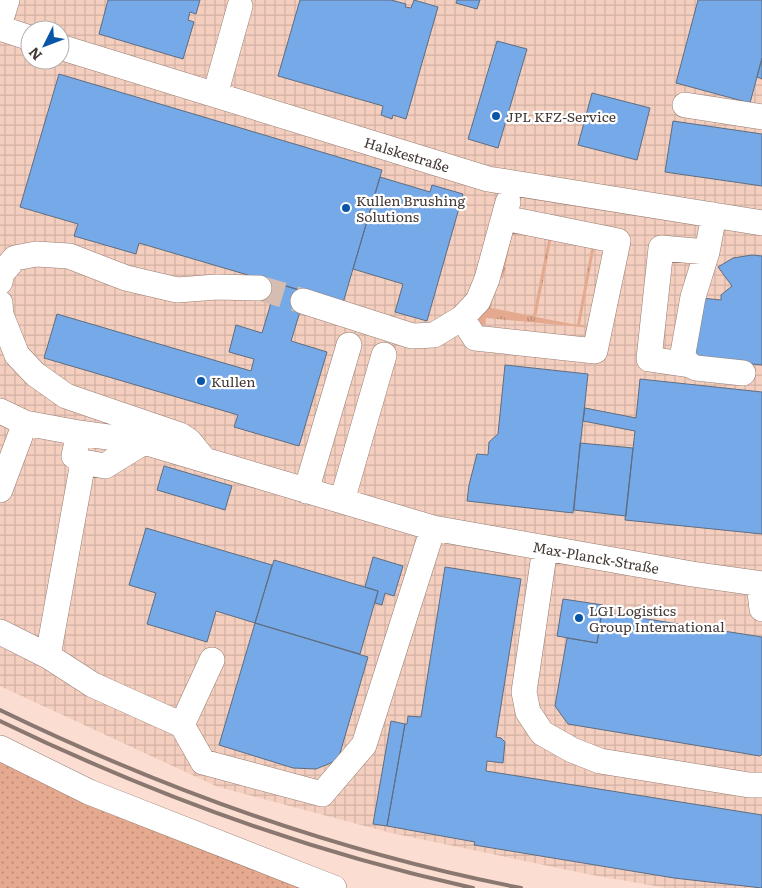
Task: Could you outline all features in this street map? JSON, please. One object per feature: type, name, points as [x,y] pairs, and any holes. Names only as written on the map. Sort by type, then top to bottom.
[{"type":"street","points":[[0,22],[7,0]]},
{"type":"street","points":[[215,95],[240,6]]},
{"type":"street","points":[[0,28],[20,35]]},
{"type":"street","name":"Halskestraße","points":[[70,50],[488,179],[762,223]]},
{"type":"street","points":[[685,105],[762,117]]},
{"type":"street","points":[[303,302],[412,336],[434,335],[462,318],[478,301],[487,279],[513,183]]},
{"type":"street","points":[[714,215],[707,252],[693,298],[682,353],[685,360],[696,368],[743,373]]},
{"type":"street","points":[[462,318],[475,338],[595,351],[618,241],[504,218]]},
{"type":"street","points":[[690,365],[648,359],[661,248],[707,252]]},
{"type":"street","points":[[0,282],[2,273],[15,258],[36,254],[68,256],[126,278],[177,290],[217,287],[259,288]]},
{"type":"street","points":[[0,303],[2,315],[17,355],[35,374],[66,396],[180,434],[189,441],[204,460]]},
{"type":"street","points":[[306,491],[349,345]]},
{"type":"street","points":[[342,501],[384,355]]},
{"type":"street","name":"Max-Planck-Straße","points":[[0,411],[25,423],[144,442],[433,528],[761,591]]},
{"type":"street","points":[[0,490],[25,423]]},
{"type":"street","points":[[79,433],[74,456],[83,462],[105,466],[144,442]]},
{"type":"street","points":[[48,656],[83,462]]},
{"type":"street","points":[[0,632],[48,656],[93,685],[182,725],[203,762],[322,794],[364,745],[433,528]]},
{"type":"street","points":[[545,548],[524,692],[528,712],[542,733],[572,750],[600,761],[749,785],[762,785]]},
{"type":"street","points":[[182,725],[212,660]]},
{"type":"street","points":[[0,748],[89,792],[336,888]]},
{"type":"shaded area","points":[[0,0],[762,0],[762,888],[667,888],[592,875],[391,833],[218,787],[0,686]]},
{"type":"green space","points":[[521,230],[519,235],[512,234],[503,278],[497,277],[491,308],[533,316],[549,235],[552,236],[536,317],[577,325],[592,244],[595,244],[580,325],[592,328],[486,318],[484,331],[478,327],[477,317],[510,233]]},
{"type":"green space","points":[[0,749],[320,888],[0,888]]},
{"type":"building","points":[[108,0],[200,0],[196,14],[190,12],[188,20],[194,22],[183,59],[99,34]]},
{"type":"building","points":[[300,0],[391,0],[406,4],[405,7],[411,8],[414,0],[438,7],[406,119],[393,115],[392,119],[381,115],[383,106],[278,76]]},
{"type":"building","points":[[457,0],[480,0],[477,9],[456,3]]},
{"type":"building","points":[[698,0],[762,0],[762,58],[750,103],[676,83]]},
{"type":"building","points":[[497,41],[527,49],[498,148],[468,139]]},
{"type":"building","points":[[762,58],[762,79],[757,77]]},
{"type":"building","points":[[59,74],[382,170],[343,303],[139,243],[136,254],[74,236],[78,224],[20,207]]},
{"type":"building","points":[[592,93],[650,108],[637,160],[578,145]]},
{"type":"building","points":[[673,121],[762,134],[762,186],[665,172]]},
{"type":"building","points":[[380,177],[430,192],[432,185],[463,194],[427,321],[395,312],[403,284],[353,269]]},
{"type":"building","points":[[752,255],[762,256],[762,365],[695,358],[701,298],[721,300],[721,295],[732,286],[718,267],[733,258]]},
{"type":"building","points":[[277,283],[306,292],[291,341],[327,352],[299,446],[234,427],[238,415],[44,358],[57,314],[251,371],[254,359],[229,352],[236,325],[262,333]]},
{"type":"building","points":[[505,365],[588,374],[573,513],[467,501],[477,454],[488,455],[489,442],[498,434]]},
{"type":"building","points":[[640,379],[762,392],[762,534],[625,520],[635,431],[583,421],[585,408],[636,418]]},
{"type":"building","points":[[580,443],[633,448],[626,516],[574,510]]},
{"type":"building","points":[[164,466],[232,486],[225,510],[157,490]]},
{"type":"building","points":[[146,528],[272,565],[255,623],[216,611],[207,642],[147,624],[156,593],[129,585]]},
{"type":"building","points":[[373,557],[403,566],[394,596],[385,593],[382,605],[375,603],[378,591],[365,587]]},
{"type":"building","points":[[274,560],[378,591],[360,654],[255,623]]},
{"type":"building","points":[[445,567],[521,579],[496,737],[501,738],[505,742],[503,763],[487,761],[486,771],[762,815],[762,888],[674,878],[474,845],[475,842],[387,826],[405,724],[407,724],[408,716],[421,717]]},
{"type":"building","points":[[563,599],[603,605],[597,643],[557,636]]},
{"type":"building","points":[[602,612],[762,637],[762,754],[760,756],[568,724],[555,706],[567,638],[597,643]]},
{"type":"building","points":[[255,623],[368,657],[338,760],[316,769],[293,768],[219,745]]},
{"type":"building","points":[[391,721],[405,724],[387,826],[373,824]]},
{"type":"tunnel","points":[[259,288],[303,301]]},
{"type":"railway","points":[[0,710],[126,767],[255,816],[387,857],[521,888]]},
{"type":"railway","points":[[0,721],[115,773],[291,839],[351,857],[473,888]]},
{"type":"place","name":"JPL KFZ-Service","points":[[496,116]]},
{"type":"place","name":"Kullen Brushing Solutions","points":[[346,208]]},
{"type":"place","name":"Kullen","points":[[201,381]]},
{"type":"place","name":"LGI Logistics Group International","points":[[579,618]]}]
